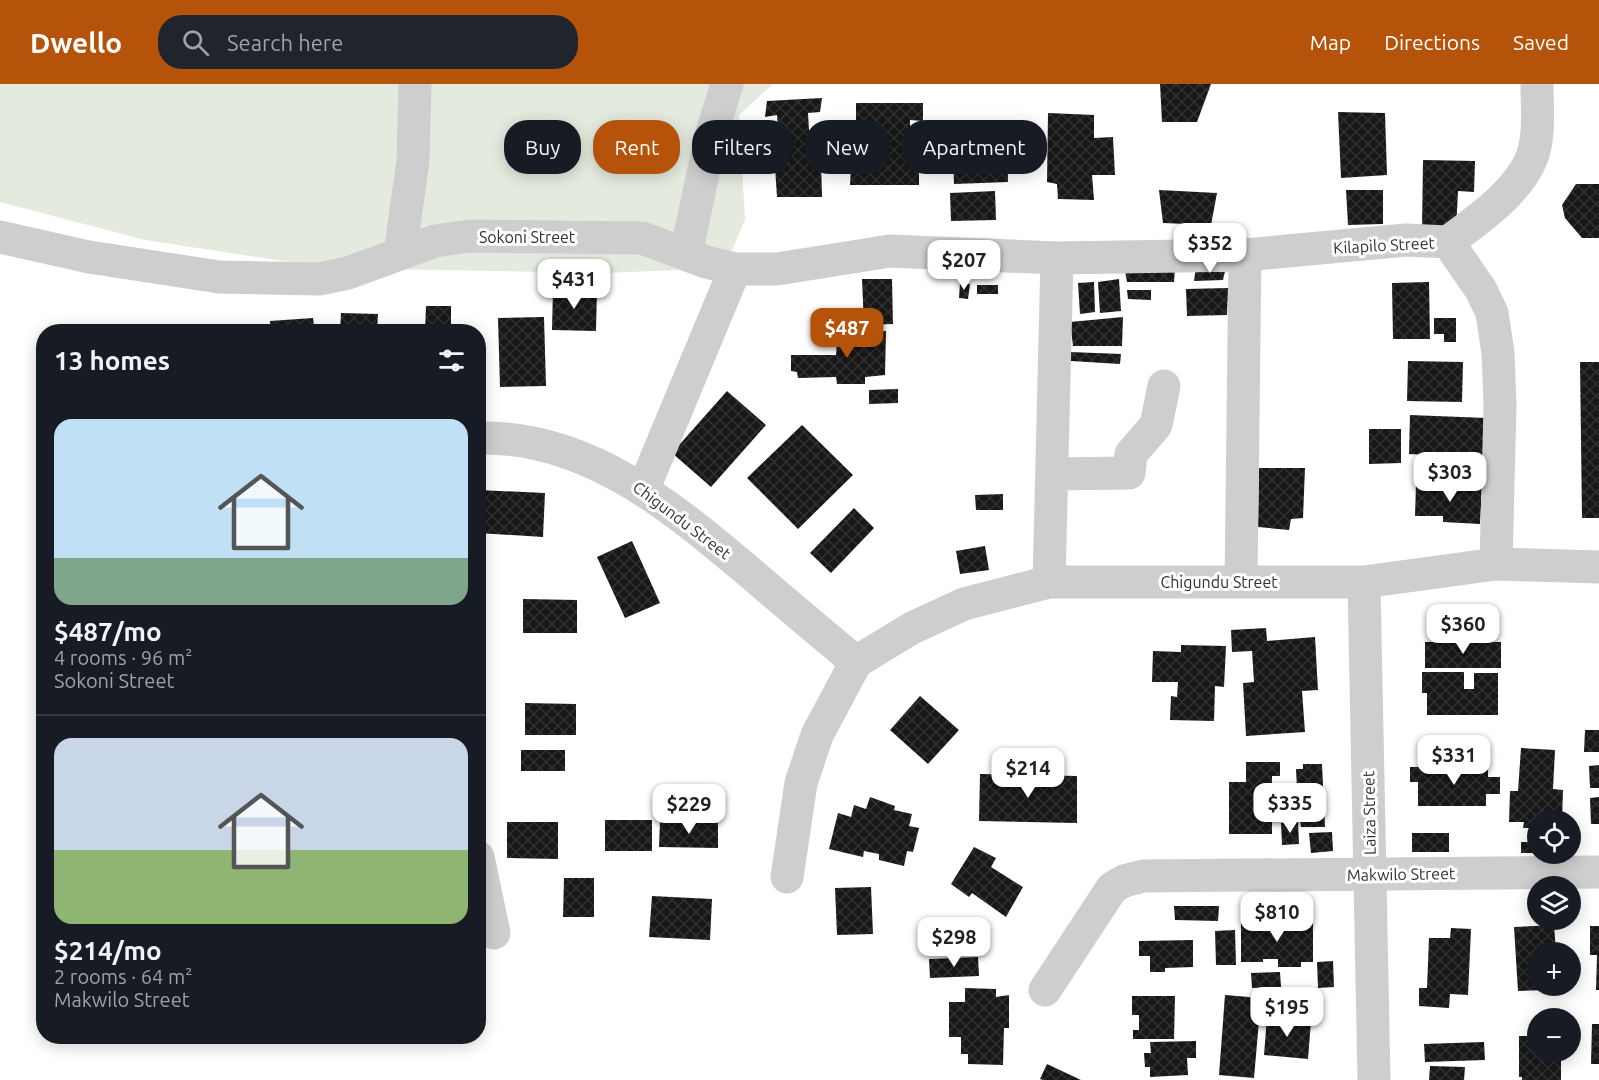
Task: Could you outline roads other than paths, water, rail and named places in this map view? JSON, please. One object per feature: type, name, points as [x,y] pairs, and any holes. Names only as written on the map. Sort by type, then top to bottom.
[{"type":"street","points":[[400,254],[413,161],[415,84]]},
{"type":"street","points":[[686,254],[711,136],[727,84]]},
{"type":"street","points":[[1448,242],[1479,218],[1514,185],[1532,157],[1537,124],[1537,84]]},
{"type":"street","name":"Sokoni Street","points":[[0,237],[88,257],[219,277],[319,279],[348,273],[435,241],[470,236],[642,238],[706,262],[735,269],[804,266],[890,251],[1057,258]]},
{"type":"street","name":"Kilapilo Street","points":[[1057,258],[1245,255],[1406,240],[1448,242],[1481,290],[1492,313],[1498,353],[1500,405],[1496,564]]},
{"type":"street","points":[[1241,582],[1245,255]]},
{"type":"street","points":[[1049,582],[1057,258]]},
{"type":"street","points":[[643,490],[735,269]]},
{"type":"street","points":[[1052,474],[1123,475],[1129,473],[1131,454],[1156,425],[1164,386]]},
{"type":"street","name":"Chigundu Street","points":[[486,438],[564,450],[623,476],[690,523],[856,662],[912,628],[964,604],[1049,582],[1364,582],[1496,564],[1599,567]]},
{"type":"street","name":"Laiza Street","points":[[1364,582],[1374,1080]]},
{"type":"street","points":[[788,877],[801,783],[817,735],[856,662]]},
{"type":"street","name":"Makwilo Street","points":[[1045,990],[1103,899],[1112,888],[1124,880],[1143,876],[1599,872]]},
{"type":"street","points":[[486,895],[494,933]]}]
